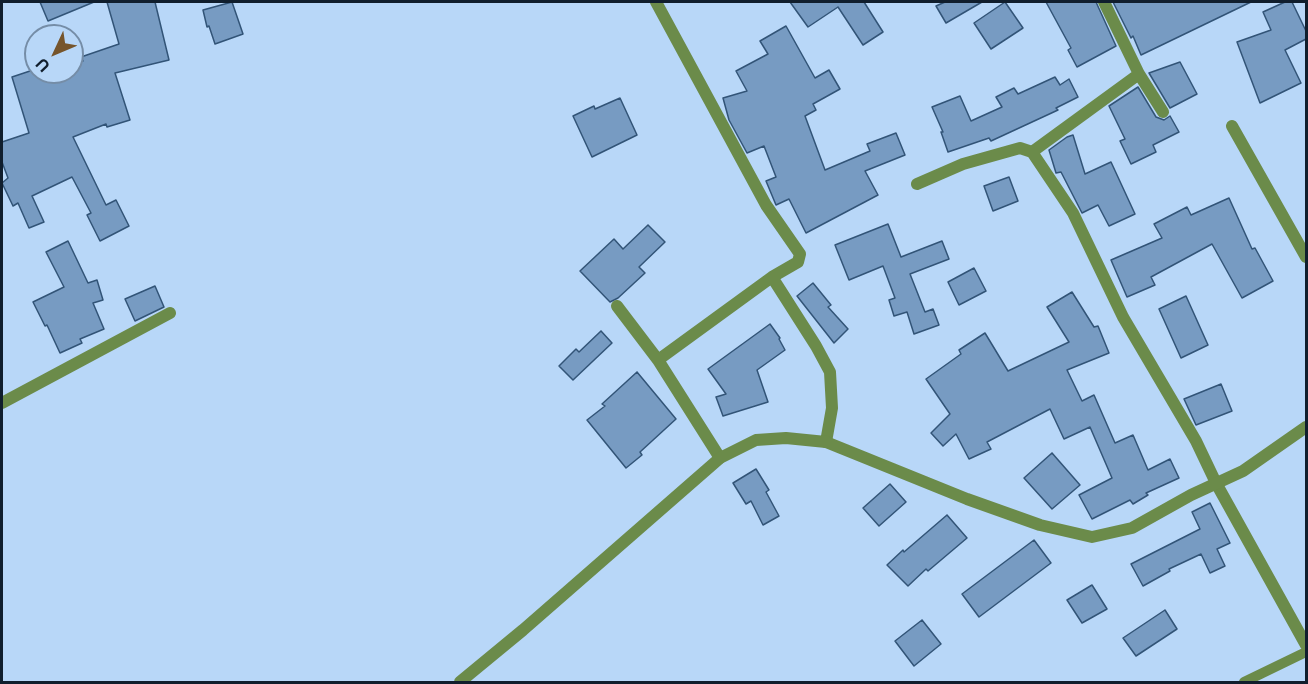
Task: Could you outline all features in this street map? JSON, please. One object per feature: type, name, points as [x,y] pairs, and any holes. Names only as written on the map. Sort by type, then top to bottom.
[{"type":"street","points":[[656,2],[766,205],[800,254],[798,262],[772,277],[658,360]]},
{"type":"street","points":[[1104,2],[1139,74],[1163,112]]},
{"type":"street","points":[[1032,152],[1139,74]]},
{"type":"street","points":[[1232,126],[1306,256]]},
{"type":"street","points":[[917,184],[963,164],[1020,148],[1032,152],[1073,213],[1123,317],[1196,441],[1216,483],[1306,645]]},
{"type":"street","points":[[772,277],[830,372],[832,408],[826,442]]},
{"type":"street","points":[[617,306],[658,360],[720,458]]},
{"type":"street","points":[[2,403],[170,313]]},
{"type":"street","points":[[460,682],[720,458],[756,440],[786,438],[826,442],[967,499],[1029,521],[1092,537],[1132,528],[1243,471],[1306,427]]},
{"type":"lane","points":[[1245,682],[1306,652]]},
{"type":"building","points":[[40,2],[94,2],[48,21]]},
{"type":"building","points":[[107,2],[155,2],[169,60],[115,73],[130,120],[107,127],[106,124],[73,137],[106,205],[116,200],[129,226],[100,241],[87,215],[91,213],[72,177],[32,196],[44,222],[29,228],[18,203],[13,206],[2,183],[8,178],[2,162],[2,142],[29,133],[12,77],[24,73],[24,84],[84,84],[84,56],[119,44]]},
{"type":"building","points":[[232,2],[243,34],[215,44],[209,26],[207,27],[203,10]]},
{"type":"building","points":[[790,2],[864,2],[883,32],[863,45],[838,7],[808,27]]},
{"type":"building","points":[[945,2],[982,2],[946,23],[936,6]]},
{"type":"building","points":[[1005,2],[1023,28],[991,49],[974,23]]},
{"type":"building","points":[[1046,2],[1096,2],[1116,46],[1077,67],[1068,50],[1071,48]]},
{"type":"building","points":[[1113,2],[1251,2],[1141,55],[1133,36],[1131,38]]},
{"type":"building","points":[[1285,2],[1292,2],[1306,31],[1306,39],[1285,50],[1301,83],[1260,103],[1237,42],[1271,30],[1263,12]]},
{"type":"building","points":[[786,26],[815,78],[829,70],[840,89],[813,104],[816,110],[805,116],[825,170],[870,151],[867,144],[896,133],[905,155],[865,171],[878,195],[806,233],[789,199],[776,205],[766,181],[776,177],[764,146],[747,153],[729,120],[723,98],[747,91],[736,71],[768,54],[760,41]]},
{"type":"building","points":[[1180,62],[1197,94],[1170,108],[1149,73]]},
{"type":"building","points":[[1055,77],[1060,85],[1069,79],[1078,97],[1056,108],[1058,110],[991,141],[989,138],[948,152],[941,132],[943,132],[932,107],[960,96],[971,121],[1002,107],[996,97],[1014,88],[1018,94]]},
{"type":"building","points":[[1138,87],[1156,117],[1164,120],[1170,116],[1179,132],[1153,145],[1156,152],[1131,164],[1120,141],[1125,139],[1109,106]]},
{"type":"building","points":[[620,98],[637,135],[592,157],[573,116],[594,106],[595,109]]},
{"type":"building","points":[[1073,135],[1085,174],[1111,162],[1135,214],[1109,226],[1098,205],[1082,213],[1061,172],[1056,173],[1049,150]]},
{"type":"building","points":[[1009,177],[1018,201],[993,211],[984,186]]},
{"type":"building","points":[[1229,198],[1252,249],[1255,248],[1273,281],[1242,298],[1212,244],[1151,277],[1155,285],[1127,297],[1111,260],[1162,238],[1154,224],[1187,207],[1191,215]]},
{"type":"building","points":[[888,224],[901,257],[942,241],[949,259],[910,274],[925,312],[933,309],[939,325],[914,334],[907,312],[894,316],[889,300],[895,298],[883,266],[849,280],[835,245]]},
{"type":"building","points":[[648,225],[665,242],[639,267],[645,273],[618,298],[610,302],[580,271],[614,239],[623,249]]},
{"type":"building","points":[[68,241],[88,283],[97,280],[103,300],[93,303],[104,329],[80,339],[82,343],[60,353],[33,302],[64,287],[46,252]]},
{"type":"building","points":[[974,268],[986,291],[959,305],[948,282]]},
{"type":"building","points":[[813,283],[831,305],[828,307],[848,329],[834,343],[797,296]]},
{"type":"building","points":[[155,286],[164,307],[135,321],[125,299]]},
{"type":"building","points":[[1072,292],[1094,327],[1098,326],[1109,353],[1067,370],[1082,401],[1094,395],[1115,443],[1133,435],[1148,470],[1170,459],[1179,478],[1146,493],[1148,495],[1133,504],[1130,500],[1092,519],[1079,495],[1112,478],[1090,427],[1064,439],[1050,409],[987,442],[991,449],[969,459],[956,434],[943,446],[931,433],[950,414],[926,379],[961,354],[959,350],[985,333],[1008,371],[1069,342],[1047,307]]},
{"type":"building","points":[[1186,296],[1208,345],[1181,358],[1159,309]]},
{"type":"building","points":[[770,324],[785,350],[757,370],[768,402],[723,416],[716,397],[726,394],[708,369]]},
{"type":"building","points":[[601,331],[612,343],[573,380],[559,366],[576,349],[579,352]]},
{"type":"building","points":[[637,372],[676,419],[640,452],[642,455],[626,468],[587,420],[605,406],[602,404]]},
{"type":"building","points":[[1221,384],[1232,411],[1196,425],[1184,399]]},
{"type":"building","points":[[1052,453],[1080,485],[1052,509],[1024,478]]},
{"type":"building","points":[[756,469],[769,490],[766,492],[779,516],[763,525],[751,501],[746,504],[733,483]]},
{"type":"building","points":[[890,484],[906,502],[879,526],[863,508]]},
{"type":"building","points":[[1210,503],[1230,543],[1217,549],[1225,566],[1210,573],[1201,554],[1169,569],[1170,571],[1143,586],[1131,564],[1200,529],[1192,512]]},
{"type":"building","points":[[947,515],[967,538],[928,571],[926,569],[908,586],[887,565]]},
{"type":"building","points":[[1034,540],[1051,563],[979,617],[962,594]]},
{"type":"building","points":[[1092,585],[1107,609],[1082,623],[1067,600]]},
{"type":"building","points":[[1165,610],[1177,629],[1136,656],[1123,638]]},
{"type":"building","points":[[922,620],[941,644],[914,666],[895,641]]}]
